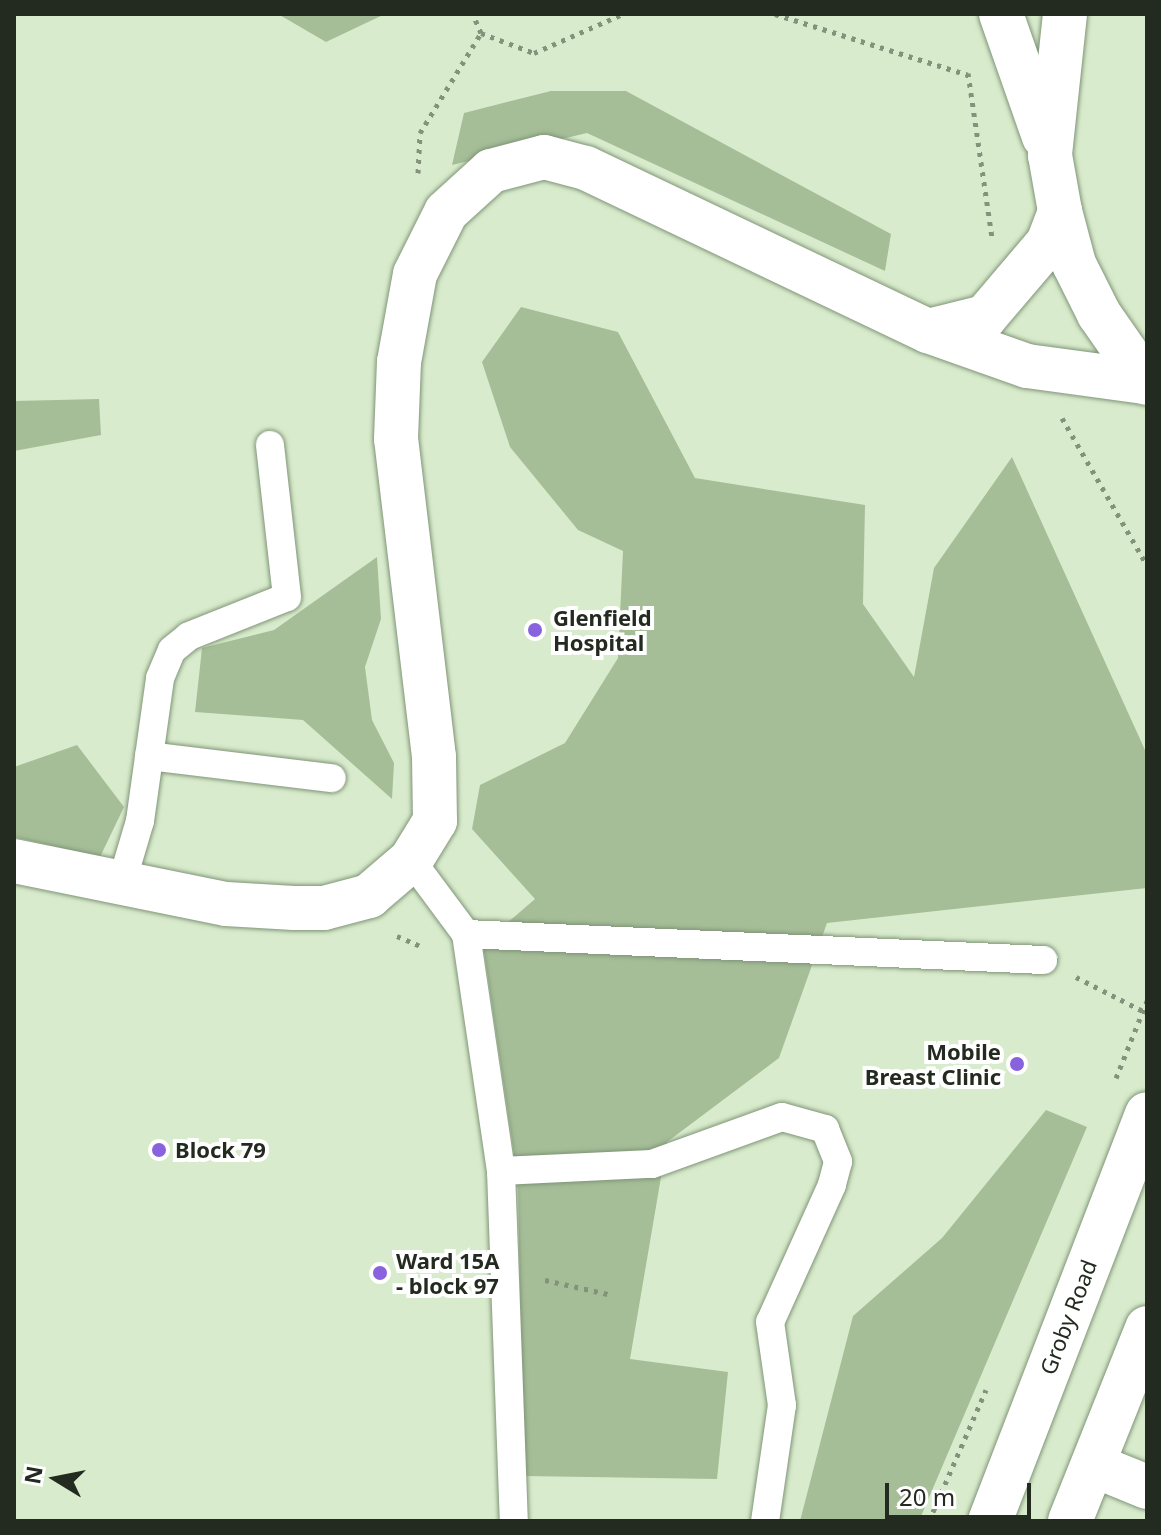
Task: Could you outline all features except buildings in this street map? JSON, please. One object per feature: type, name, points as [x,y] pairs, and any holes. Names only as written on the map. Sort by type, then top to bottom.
[{"type":"main road","points":[[1001,14],[1050,155],[1074,264],[1092,301],[1147,382]]},
{"type":"main road","points":[[1050,155],[1065,14]]},
{"type":"main road","points":[[14,861],[226,904],[324,908],[369,896],[411,860],[435,821],[434,757],[396,439],[399,362],[415,274],[446,212],[491,171],[544,157],[586,168],[928,331],[1027,366],[1147,382]]},
{"type":"main road","points":[[928,331],[985,317],[1048,243],[1060,211]]},
{"type":"main road","name":"Groby Road","points":[[990,1521],[1147,1114]]},
{"type":"main road","points":[[1070,1521],[1147,1328]]},
{"type":"main road","points":[[1093,1465],[1147,1487]]},
{"type":"lane","points":[[121,885],[140,821],[160,678],[172,650],[189,636],[287,597],[270,445]]},
{"type":"lane","points":[[149,756],[332,778]]},
{"type":"lane","points":[[411,860],[466,934],[501,1171],[514,1521]]},
{"type":"lane","points":[[466,934],[1043,960]]},
{"type":"lane","points":[[501,1171],[652,1164],[782,1117],[825,1129],[838,1162],[832,1185],[770,1322],[782,1405],[765,1521]]},
{"type":"path","points":[[473,14],[481,33],[534,53],[623,14]]},
{"type":"path","points":[[775,14],[969,75]]},
{"type":"path","points":[[418,180],[420,133],[481,33]]},
{"type":"path","points":[[1043,960],[1143,1011]]},
{"type":"green space","points":[[278,14],[385,14],[326,42]]},
{"type":"green space","points":[[551,91],[626,91],[891,234],[885,271],[587,133],[452,165],[464,113]]},
{"type":"green space","points":[[521,307],[618,332],[695,478],[865,505],[863,604],[914,677],[934,568],[1012,457],[1145,750],[1147,888],[827,923],[779,1058],[667,1142],[630,1359],[728,1372],[717,1479],[523,1476],[518,1181],[483,944],[535,899],[472,829],[480,785],[565,743],[618,658],[623,551],[578,530],[510,447],[482,362]]},
{"type":"green space","points":[[99,399],[101,435],[14,451],[14,401]]},
{"type":"green space","points":[[377,557],[381,619],[365,667],[372,720],[394,763],[392,799],[303,720],[195,712],[202,648],[274,630]]},
{"type":"green space","points":[[77,745],[124,807],[100,857],[14,837],[14,767]]},
{"type":"green space","points":[[1046,1110],[1087,1127],[919,1521],[800,1521],[853,1316],[942,1238]]},
{"type":"place","name":"Glenfield Hospital","points":[[535,630]]},
{"type":"place","name":"Mobile Breast Clinic","points":[[1017,1064]]},
{"type":"place","name":"Block 79","points":[[159,1150]]},
{"type":"place","name":"Ward 15A - block 97","points":[[380,1273]]}]
